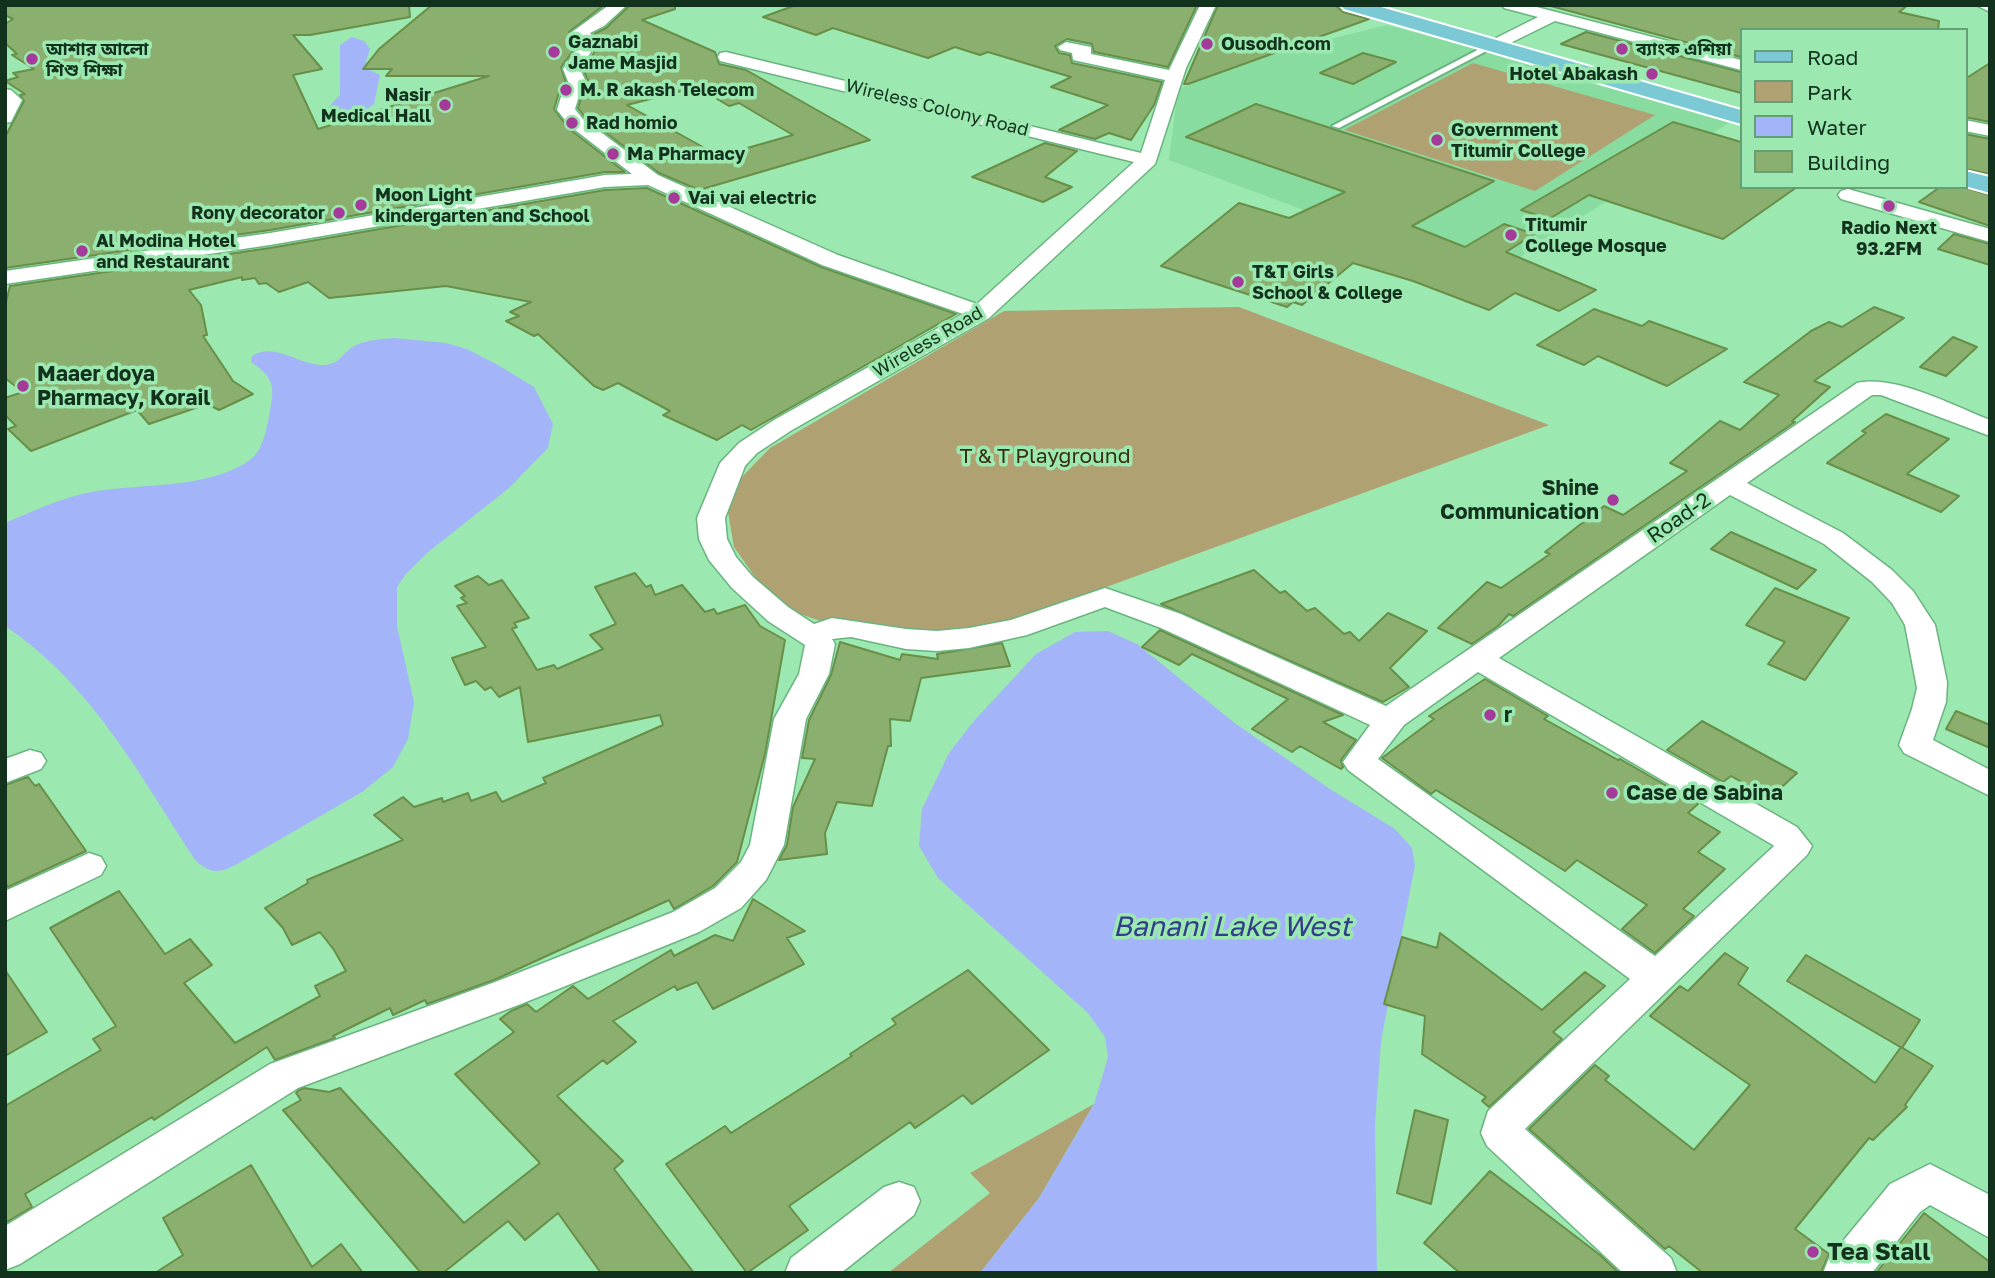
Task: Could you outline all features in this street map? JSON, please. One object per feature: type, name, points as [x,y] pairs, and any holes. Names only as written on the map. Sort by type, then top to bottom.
[{"type":"main road","points":[[1351,5],[1740,105]]},
{"type":"main road","points":[[1384,5],[1497,43],[1740,117]]},
{"type":"main road","points":[[1967,168],[1990,174]]},
{"type":"main road","points":[[1967,179],[1990,185]]},
{"type":"street","points":[[620,5],[580,32],[586,38],[583,52],[570,69],[579,86],[572,90],[566,110],[576,122],[651,178],[830,260],[981,313]]},
{"type":"street","name":"Wireless Road","points":[[813,636],[778,614],[742,582],[723,559],[713,539],[711,518],[733,463],[748,448],[783,425],[981,313],[1148,160],[1175,77],[1208,5]]},
{"type":"street","points":[[1510,5],[1740,65]]},
{"type":"street","points":[[1984,5],[1990,7]]},
{"type":"street","points":[[1497,43],[1551,17]]},
{"type":"street","points":[[1066,47],[1085,51],[1079,56],[1175,77]]},
{"type":"street","name":"Wireless Colony Road","points":[[726,57],[1148,160]]},
{"type":"street","points":[[5,94],[13,100],[5,118]]},
{"type":"street","points":[[1967,125],[1990,131]]},
{"type":"street","points":[[5,278],[270,239],[605,181],[651,178]]},
{"type":"street","points":[[1849,195],[1990,236]]},
{"type":"street","name":"Road-2","points":[[1657,978],[1359,762],[1393,718],[1866,388],[1884,388],[1990,429]]},
{"type":"street","points":[[1728,484],[1789,512],[1833,537],[1886,580],[1919,621],[1932,690],[1915,744],[1990,784]]},
{"type":"street","points":[[5,1250],[284,1076],[508,993],[687,922],[728,898],[754,872],[767,845],[790,719],[814,674],[820,644],[813,636],[832,628],[851,628],[906,639],[937,641],[969,638],[1017,628],[1105,597],[1171,621],[1378,717],[1393,718]]},
{"type":"street","points":[[1478,659],[1785,836],[1795,846],[1502,1124],[1502,1133],[1640,1260]]},
{"type":"street","points":[[5,907],[89,866]]},
{"type":"street","points":[[1845,1273],[1905,1198],[1930,1183],[1990,1218]]},
{"type":"street","points":[[807,1273],[899,1201]]},
{"type":"lane","points":[[1336,126],[1497,43]]},
{"type":"shaded area","name":"Government Titumir College","points":[[1387,25],[1733,120],[1487,278],[1169,160],[1178,89],[1260,56]]},
{"type":"green space","points":[[1473,63],[1655,115],[1535,191],[1344,130]]},
{"type":"green space","name":"T & T Playground","points":[[1239,307],[1549,425],[978,634],[847,630],[791,611],[755,577],[734,547],[728,512],[738,481],[770,448],[1004,311]]},
{"type":"green space","points":[[1094,1104],[1039,1198],[980,1273],[888,1273],[990,1193],[970,1173]]},
{"type":"water","points":[[352,37],[364,41],[370,49],[366,61],[368,69],[380,75],[374,104],[348,116],[320,116],[340,95],[340,45]]},
{"type":"water","points":[[394,338],[446,343],[467,349],[534,387],[553,424],[548,448],[509,488],[427,553],[397,587],[397,626],[414,702],[408,739],[393,767],[362,792],[239,863],[217,871],[207,869],[196,861],[134,765],[89,703],[36,649],[5,626],[5,523],[47,505],[91,492],[195,481],[234,469],[251,459],[259,449],[272,402],[271,382],[264,372],[251,362],[252,356],[269,351],[327,365],[337,361],[356,345]]},
{"type":"water","name":"Banani Lake West","points":[[1108,631],[1137,644],[1236,724],[1330,789],[1395,829],[1412,848],[1415,865],[1381,1041],[1375,1125],[1377,1273],[980,1273],[1039,1198],[1094,1104],[1108,1057],[1105,1037],[1088,1013],[938,878],[919,846],[922,809],[949,753],[973,722],[1036,654],[1075,632]]},
{"type":"building","points":[[5,5],[409,5],[410,17],[310,35],[293,35],[322,69],[293,75],[318,129],[489,76],[386,76],[392,69],[363,69],[379,49],[432,5],[604,5],[569,32],[575,40],[573,51],[561,67],[566,83],[560,89],[554,109],[568,128],[625,172],[605,172],[270,230],[5,268],[5,137],[24,101],[20,95],[25,94],[5,81],[18,77],[13,73],[34,69],[12,55],[17,54],[5,43],[5,24],[13,19],[5,15]]},
{"type":"building","points":[[630,5],[675,5],[675,9],[642,20],[715,52],[719,64],[746,70],[870,140],[699,190],[659,173],[584,116],[578,108],[582,94],[591,87],[583,69],[594,53],[597,39],[594,34],[606,28]],"holes":[[[697,87],[729,106],[739,103],[793,135],[719,156],[627,105]]]},
{"type":"building","points":[[796,5],[1197,5],[1168,67],[1094,52],[1092,44],[1067,39],[1055,46],[1059,53],[1070,55],[1072,63],[1162,82],[1154,105],[1131,140],[1109,133],[1095,139],[1059,130],[1108,105],[1051,87],[1071,77],[988,52],[980,55],[955,47],[928,58],[833,28],[816,35],[763,17]]},
{"type":"building","points":[[1218,5],[1335,5],[1343,12],[1369,19],[1184,84]]},
{"type":"building","points":[[1547,5],[1908,5],[1899,12],[1939,21],[1938,28],[1740,28],[1740,57]]},
{"type":"building","points":[[1586,32],[1740,72],[1740,93],[1561,44]]},
{"type":"building","points":[[1363,53],[1396,62],[1353,84],[1320,73]]},
{"type":"building","points":[[1990,63],[1990,122],[1967,117],[1967,78]]},
{"type":"building","points":[[1256,104],[1494,181],[1412,226],[1465,247],[1504,224],[1534,234],[1506,252],[1596,290],[1559,311],[1515,293],[1489,310],[1413,281],[1353,263],[1302,305],[1293,302],[1287,307],[1161,266],[1239,203],[1289,218],[1345,192],[1186,137]]},
{"type":"building","points":[[1673,122],[1740,142],[1740,189],[1794,189],[1723,239],[1589,195],[1549,219],[1521,210]]},
{"type":"building","points":[[1967,134],[1990,139],[1990,174],[1967,169]]},
{"type":"building","points":[[1045,143],[1077,151],[1045,177],[1072,187],[1043,202],[972,177]]},
{"type":"building","points":[[647,188],[821,267],[956,314],[751,430],[742,425],[717,440],[663,415],[670,411],[618,383],[603,390],[594,386],[538,334],[534,336],[506,321],[519,316],[510,312],[531,302],[446,286],[329,298],[308,282],[279,292],[266,283],[259,284],[255,278],[242,280],[242,277],[189,290],[201,305],[207,335],[203,336],[233,381],[253,394],[219,410],[207,404],[149,424],[137,410],[31,451],[8,429],[16,426],[5,415],[5,398],[23,392],[5,378],[5,306],[10,286],[270,248],[605,190]]},
{"type":"building","points":[[1967,188],[1990,195],[1990,226],[1919,202],[1937,189]]},
{"type":"building","points":[[1954,234],[1990,244],[1990,265],[1938,249]]},
{"type":"building","points":[[1874,307],[1904,318],[1814,381],[1830,387],[1792,421],[1795,422],[1513,616],[1509,614],[1498,626],[1472,644],[1438,628],[1487,582],[1501,588],[1550,554],[1545,552],[1604,506],[1623,515],[1687,471],[1670,463],[1720,421],[1740,430],[1779,395],[1744,382],[1811,331],[1829,322],[1842,327]]},
{"type":"building","points":[[1594,309],[1642,326],[1649,321],[1727,349],[1667,386],[1598,356],[1584,365],[1537,345]]},
{"type":"building","points":[[1953,337],[1977,347],[1946,376],[1920,367]]},
{"type":"building","points":[[1886,414],[1949,439],[1907,474],[1959,496],[1941,512],[1827,463],[1866,433],[1862,431]]},
{"type":"building","points":[[1731,532],[1816,570],[1797,589],[1711,549]]},
{"type":"building","points":[[1254,570],[1280,593],[1285,591],[1307,611],[1315,608],[1344,634],[1350,632],[1359,641],[1388,613],[1427,631],[1390,668],[1409,687],[1383,702],[1161,604]]},
{"type":"building","points":[[635,573],[646,587],[651,585],[655,595],[682,585],[705,612],[714,609],[717,614],[745,605],[760,626],[785,640],[765,754],[737,862],[713,886],[674,909],[669,900],[494,980],[427,1004],[425,1000],[393,1015],[390,1008],[333,1036],[335,1038],[275,1060],[267,1047],[154,1120],[152,1117],[25,1194],[32,1207],[5,1223],[5,1106],[101,1050],[93,1039],[116,1026],[50,928],[119,891],[165,954],[190,939],[212,965],[184,983],[235,1043],[320,996],[315,986],[346,971],[334,950],[320,932],[292,945],[283,928],[265,908],[308,883],[307,880],[403,840],[374,815],[403,797],[414,807],[442,798],[443,802],[468,793],[471,801],[496,792],[502,802],[546,783],[543,778],[663,725],[660,715],[528,742],[520,687],[499,697],[491,687],[485,690],[476,681],[465,685],[452,658],[486,647],[457,606],[467,603],[461,598],[465,596],[455,586],[478,576],[489,585],[502,580],[529,618],[514,623],[517,627],[512,629],[537,670],[554,665],[557,669],[603,649],[590,635],[616,624],[595,587]]},
{"type":"building","points":[[1775,588],[1849,618],[1805,680],[1768,664],[1785,642],[1746,625]]},
{"type":"building","points":[[1160,630],[1343,715],[1323,722],[1356,740],[1341,760],[1343,767],[1341,769],[1300,746],[1292,752],[1252,729],[1288,699],[1192,654],[1179,665],[1142,647]]},
{"type":"building","points":[[840,642],[900,660],[902,654],[938,659],[937,654],[1002,643],[1010,666],[921,678],[910,721],[890,719],[891,746],[888,746],[872,806],[837,802],[825,833],[827,854],[779,860],[787,845],[793,807],[815,759],[802,758],[809,720],[831,675]]},
{"type":"building","points":[[1485,679],[1548,716],[1544,719],[1698,804],[1688,813],[1720,832],[1698,852],[1725,869],[1683,909],[1694,916],[1655,953],[1622,929],[1647,905],[1577,860],[1565,871],[1436,790],[1431,794],[1382,758],[1434,719],[1429,716]]},
{"type":"building","points":[[1956,711],[1990,725],[1990,748],[1946,729]]},
{"type":"building","points":[[1702,721],[1797,773],[1770,798],[1731,776],[1723,782],[1667,750]]},
{"type":"building","points":[[28,777],[35,786],[39,784],[86,851],[8,887],[5,882],[5,785]]},
{"type":"building","points":[[753,899],[805,931],[787,938],[804,964],[713,1009],[697,982],[677,990],[675,986],[613,1021],[636,1042],[607,1064],[603,1060],[557,1096],[623,1161],[614,1169],[694,1273],[601,1273],[558,1213],[525,1240],[508,1221],[443,1273],[421,1273],[283,1110],[301,1100],[296,1093],[304,1088],[329,1092],[340,1088],[464,1223],[540,1163],[455,1074],[514,1032],[500,1019],[527,1004],[536,1012],[573,986],[588,999],[671,950],[674,956],[715,935],[733,941]]},
{"type":"building","points":[[1440,933],[1542,1010],[1585,972],[1605,986],[1553,1032],[1562,1039],[1489,1107],[1482,1101],[1486,1097],[1422,1054],[1425,1016],[1384,1004],[1402,937],[1437,948]]},
{"type":"building","points":[[1725,953],[1748,968],[1738,984],[1875,1083],[1901,1047],[1933,1066],[1905,1105],[1907,1107],[1873,1140],[1869,1138],[1795,1229],[1829,1254],[1821,1273],[1703,1273],[1669,1246],[1665,1249],[1529,1129],[1595,1065],[1609,1076],[1605,1080],[1694,1150],[1750,1085],[1650,1016],[1680,986],[1688,991]]},
{"type":"building","points":[[1806,955],[1920,1020],[1902,1048],[1787,981]]},
{"type":"building","points":[[5,970],[47,1032],[5,1056]]},
{"type":"building","points":[[968,970],[1049,1050],[972,1104],[963,1095],[915,1128],[910,1122],[789,1206],[808,1230],[747,1273],[666,1164],[725,1126],[731,1133],[852,1056],[850,1054],[896,1024],[892,1019]]},
{"type":"building","points":[[1415,1110],[1448,1120],[1431,1204],[1397,1193]]},
{"type":"building","points":[[251,1165],[312,1267],[341,1244],[363,1273],[155,1273],[183,1255],[163,1218]]},
{"type":"building","points":[[1490,1171],[1600,1255],[1619,1273],[1460,1273],[1424,1243]]},
{"type":"building","points":[[1924,1213],[1990,1262],[1990,1273],[1876,1273]]},
{"type":"place","name":"Ousodh.com","points":[[1207,44]]},
{"type":"place","name":"ব্যাংক এশিয়া","points":[[1622,49]]},
{"type":"place","name":"Gaznabi Jame Masjid","points":[[554,52]]},
{"type":"place","name":"আশার আলো শিশু শিক্ষা","points":[[32,59]]},
{"type":"place","name":"Hotel Abakash","points":[[1652,74]]},
{"type":"place","name":"M. R akash Telecom","points":[[566,90]]},
{"type":"place","name":"Nasir Medical Hall","points":[[445,105]]},
{"type":"place","name":"Rad homio","points":[[572,123]]},
{"type":"place","name":"Government Titumir College","points":[[1437,140]]},
{"type":"place","name":"Ma Pharmacy","points":[[613,154]]},
{"type":"place","name":"Vai vai electric","points":[[674,198]]},
{"type":"place","name":"Moon Light kindergarten and School","points":[[361,205]]},
{"type":"place","name":"Radio Next 93.2FM","points":[[1889,206]]},
{"type":"place","name":"Rony decorator","points":[[339,213]]},
{"type":"place","name":"Titumir College Mosque","points":[[1511,235]]},
{"type":"place","name":"Al Modina Hotel and Restaurant","points":[[82,251]]},
{"type":"place","name":"T&T Girls School & College","points":[[1238,282]]},
{"type":"place","name":"Maaer doya Pharmacy, Korail","points":[[23,386]]},
{"type":"place","name":"Shine Communication","points":[[1613,500]]},
{"type":"place","name":"r","points":[[1490,715]]},
{"type":"place","name":"Case de Sabina","points":[[1612,793]]},
{"type":"place","name":"Tea Stall","points":[[1813,1252]]}]
